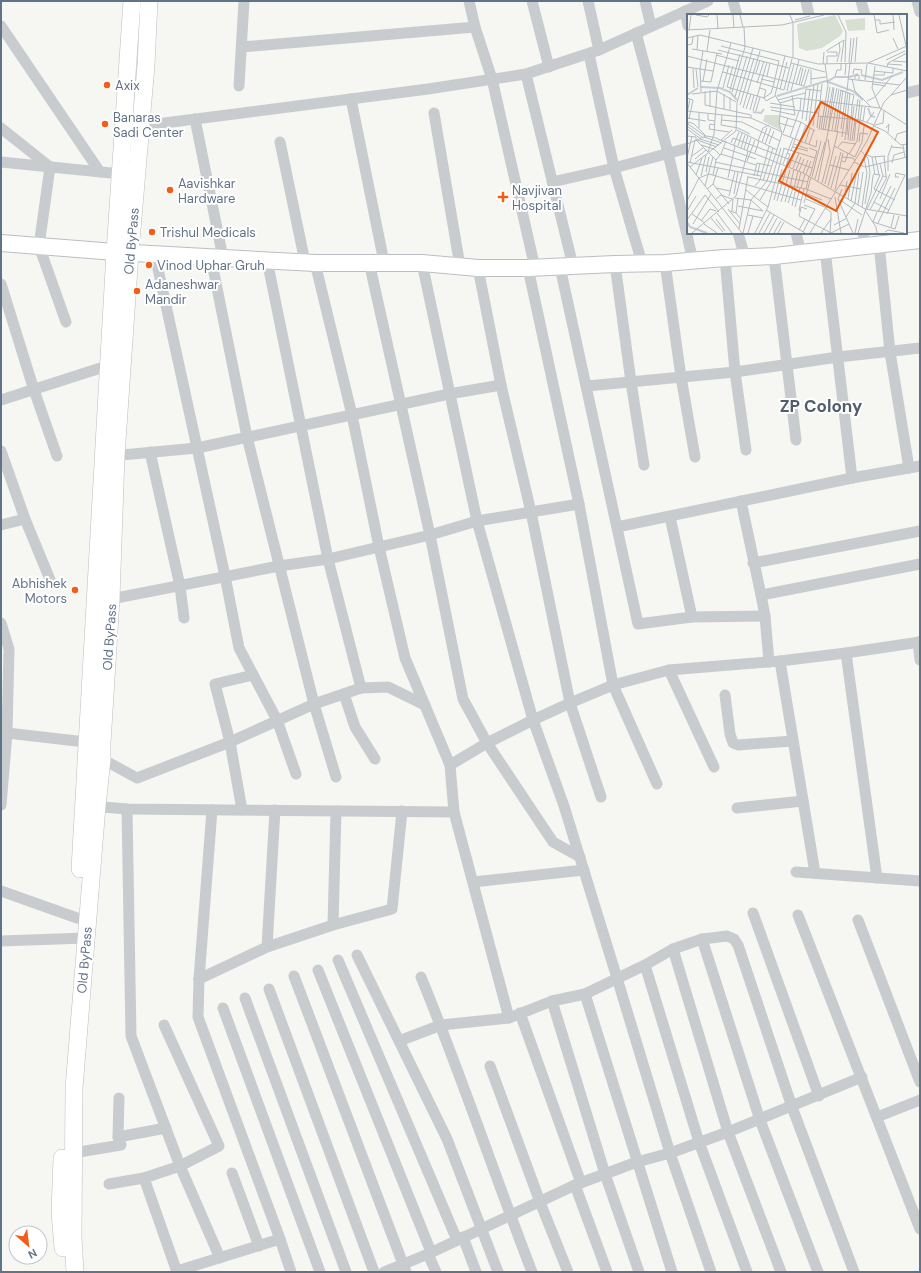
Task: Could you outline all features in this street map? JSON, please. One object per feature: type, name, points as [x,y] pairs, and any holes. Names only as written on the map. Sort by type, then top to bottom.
[{"type":"main road","name":"Old ByPass","points":[[123,253],[120,174],[132,1]]},
{"type":"main road","name":"Old ByPass","points":[[66,1272],[60,1212],[64,1120],[82,919],[94,750],[123,253],[141,126],[149,1]]},
{"type":"main road","points":[[1,243],[123,253],[310,263],[422,262],[478,268],[532,268],[666,263],[774,256],[825,250],[869,241],[920,240]]},
{"type":"main road","name":"Old ByPass","points":[[75,1272],[73,1237],[74,1088],[80,938]]},
{"type":"street","points":[[239,86],[244,1]]},
{"type":"street","points":[[469,1],[475,27],[492,79],[532,268],[613,685],[657,784]]},
{"type":"street","points":[[532,1],[549,67]]},
{"type":"street","points":[[588,1],[594,52],[614,168],[642,264]]},
{"type":"street","points":[[645,1],[651,26]]},
{"type":"street","points":[[733,1],[737,14]]},
{"type":"street","points":[[806,1],[809,14]]},
{"type":"street","points":[[861,1],[865,14]]},
{"type":"street","points":[[917,1],[920,12]]},
{"type":"street","points":[[141,126],[428,89],[526,74],[594,52],[685,11],[701,2]]},
{"type":"street","points":[[685,11],[687,21]]},
{"type":"street","points":[[1,26],[100,172]]},
{"type":"street","points":[[242,47],[475,27]]},
{"type":"street","points":[[636,33],[668,154],[693,261]]},
{"type":"street","points":[[526,74],[552,182],[587,386],[638,624],[692,617],[765,616]]},
{"type":"street","points":[[907,93],[920,90]]},
{"type":"street","points":[[351,99],[376,262],[402,404],[463,699],[487,743],[553,842],[580,858]]},
{"type":"street","points":[[434,113],[460,266]]},
{"type":"street","points":[[195,119],[248,437],[314,704],[336,777]]},
{"type":"street","points":[[1,128],[50,167]]},
{"type":"street","points":[[280,142],[310,263],[352,415],[379,547],[405,658],[450,765],[454,812],[509,1018]]},
{"type":"street","points":[[552,182],[614,168],[687,148]]},
{"type":"street","points":[[1,162],[120,174]]},
{"type":"street","points":[[50,167],[39,246],[66,322]]},
{"type":"street","points":[[907,183],[920,181]]},
{"type":"street","points":[[738,234],[745,257]]},
{"type":"street","points":[[796,234],[801,253]]},
{"type":"street","points":[[617,527],[852,478],[915,467],[890,352],[869,241]]},
{"type":"street","points":[[825,250],[852,478]]},
{"type":"street","points":[[155,255],[225,576],[239,648],[277,720],[296,774]]},
{"type":"street","points":[[774,256],[796,440]]},
{"type":"street","points":[[725,258],[735,372],[746,450]]},
{"type":"street","points":[[267,260],[328,559],[361,688]]},
{"type":"street","points":[[422,262],[477,521],[533,720],[564,806],[670,1153],[711,1272]]},
{"type":"street","points":[[666,263],[695,457]]},
{"type":"street","points":[[615,264],[644,465]]},
{"type":"street","points":[[478,268],[501,385],[531,512],[570,703],[601,797]]},
{"type":"street","points":[[1,284],[34,390],[57,456]]},
{"type":"street","points":[[587,386],[735,372],[838,357],[920,348]]},
{"type":"street","points":[[1,400],[116,364]]},
{"type":"street","points":[[110,456],[197,448],[449,394],[501,385]]},
{"type":"street","points":[[1,451],[25,519],[51,582]]},
{"type":"street","points":[[150,452],[180,586],[184,618]]},
{"type":"street","points":[[741,501],[753,563],[794,741],[815,873]]},
{"type":"street","points":[[103,601],[225,576],[328,559],[430,535],[477,521],[579,504]]},
{"type":"street","points":[[670,517],[692,617]]},
{"type":"street","points":[[1,525],[25,519]]},
{"type":"street","points":[[753,563],[920,531]]},
{"type":"street","points":[[761,595],[920,564]]},
{"type":"street","points":[[1,623],[9,649],[1,805]]},
{"type":"street","points":[[450,765],[487,743],[570,703],[613,685],[669,670],[775,661],[846,653],[919,642],[920,660]]},
{"type":"street","points":[[846,653],[876,878]]},
{"type":"street","points":[[669,670],[714,767]]},
{"type":"street","points":[[242,810],[230,742],[215,684],[253,675]]},
{"type":"street","points":[[4,734],[94,750],[137,778],[230,742],[314,704],[361,688],[388,688],[425,705]]},
{"type":"street","points":[[344,694],[355,727],[375,759]]},
{"type":"street","points":[[725,695],[730,734],[733,743],[738,745],[794,741]]},
{"type":"street","points":[[737,808],[803,801]]},
{"type":"street","points":[[90,806],[128,809],[454,812]]},
{"type":"street","points":[[128,809],[131,1036],[180,1166],[220,1258]]},
{"type":"street","points":[[212,810],[199,979],[198,1017],[291,1272]]},
{"type":"street","points":[[266,947],[275,810]]},
{"type":"street","points":[[333,925],[336,811]]},
{"type":"street","points":[[199,979],[266,947],[333,925],[392,909],[402,811]]},
{"type":"street","points":[[473,882],[584,870]]},
{"type":"street","points":[[796,872],[920,881]]},
{"type":"street","points":[[1,891],[82,919]]},
{"type":"street","points":[[753,913],[819,1096]]},
{"type":"street","points":[[798,915],[920,1229]]},
{"type":"street","points":[[858,920],[920,1082]]},
{"type":"street","points":[[399,1040],[441,1025],[509,1018],[552,1001],[585,994],[645,965],[672,949],[702,939],[727,936],[734,939],[738,945],[792,1106],[854,1272]]},
{"type":"street","points":[[1,941],[80,938]]},
{"type":"street","points":[[702,939],[760,1120],[818,1272]]},
{"type":"street","points":[[672,949],[728,1132],[781,1272]]},
{"type":"street","points":[[357,955],[447,1138],[498,1272]]},
{"type":"street","points":[[338,960],[460,1239],[476,1272]]},
{"type":"street","points":[[645,965],[699,1142],[747,1272]]},
{"type":"street","points":[[318,970],[430,1253],[436,1272]]},
{"type":"street","points":[[294,976],[405,1268]]},
{"type":"street","points":[[421,977],[441,1025],[510,1216],[532,1272]]},
{"type":"street","points":[[269,989],[374,1272]]},
{"type":"street","points":[[585,994],[672,1272]]},
{"type":"street","points":[[245,998],[346,1272]]},
{"type":"street","points":[[552,1001],[605,1174],[640,1272]]},
{"type":"street","points":[[223,1008],[320,1272]]},
{"type":"street","points":[[520,1013],[607,1272]]},
{"type":"street","points":[[109,1184],[144,1178],[180,1166],[219,1146],[164,1025]]},
{"type":"street","points":[[490,1066],[540,1202],[568,1272]]},
{"type":"street","points":[[384,1272],[405,1268],[430,1253],[578,1184],[637,1162],[670,1153],[760,1120],[862,1077]]},
{"type":"street","points":[[74,1154],[121,1145],[118,1137],[120,1098]]},
{"type":"street","points":[[877,1117],[920,1100]]},
{"type":"street","points":[[118,1137],[166,1128]]},
{"type":"street","points":[[232,1173],[259,1246]]},
{"type":"street","points":[[144,1178],[177,1272],[280,1239]]},
{"type":"place","name":"Axix","points":[[107,85]]},
{"type":"place","name":"Banaras Sadi Center","points":[[105,124]]},
{"type":"place","name":"Aavishkar Hardware","points":[[170,190]]},
{"type":"place","name":"Navjivan Hospital","points":[[503,197]]},
{"type":"place","name":"Trishul Medicals","points":[[152,232]]},
{"type":"place","name":"Vinod Uphar Gruh","points":[[149,265]]},
{"type":"place","name":"Adaneshwar Mandir","points":[[137,291]]},
{"type":"place","name":"Abhishek Motors","points":[[75,590]]},
{"type":"district","name":"ZP Colony","points":[[821,406]]}]
